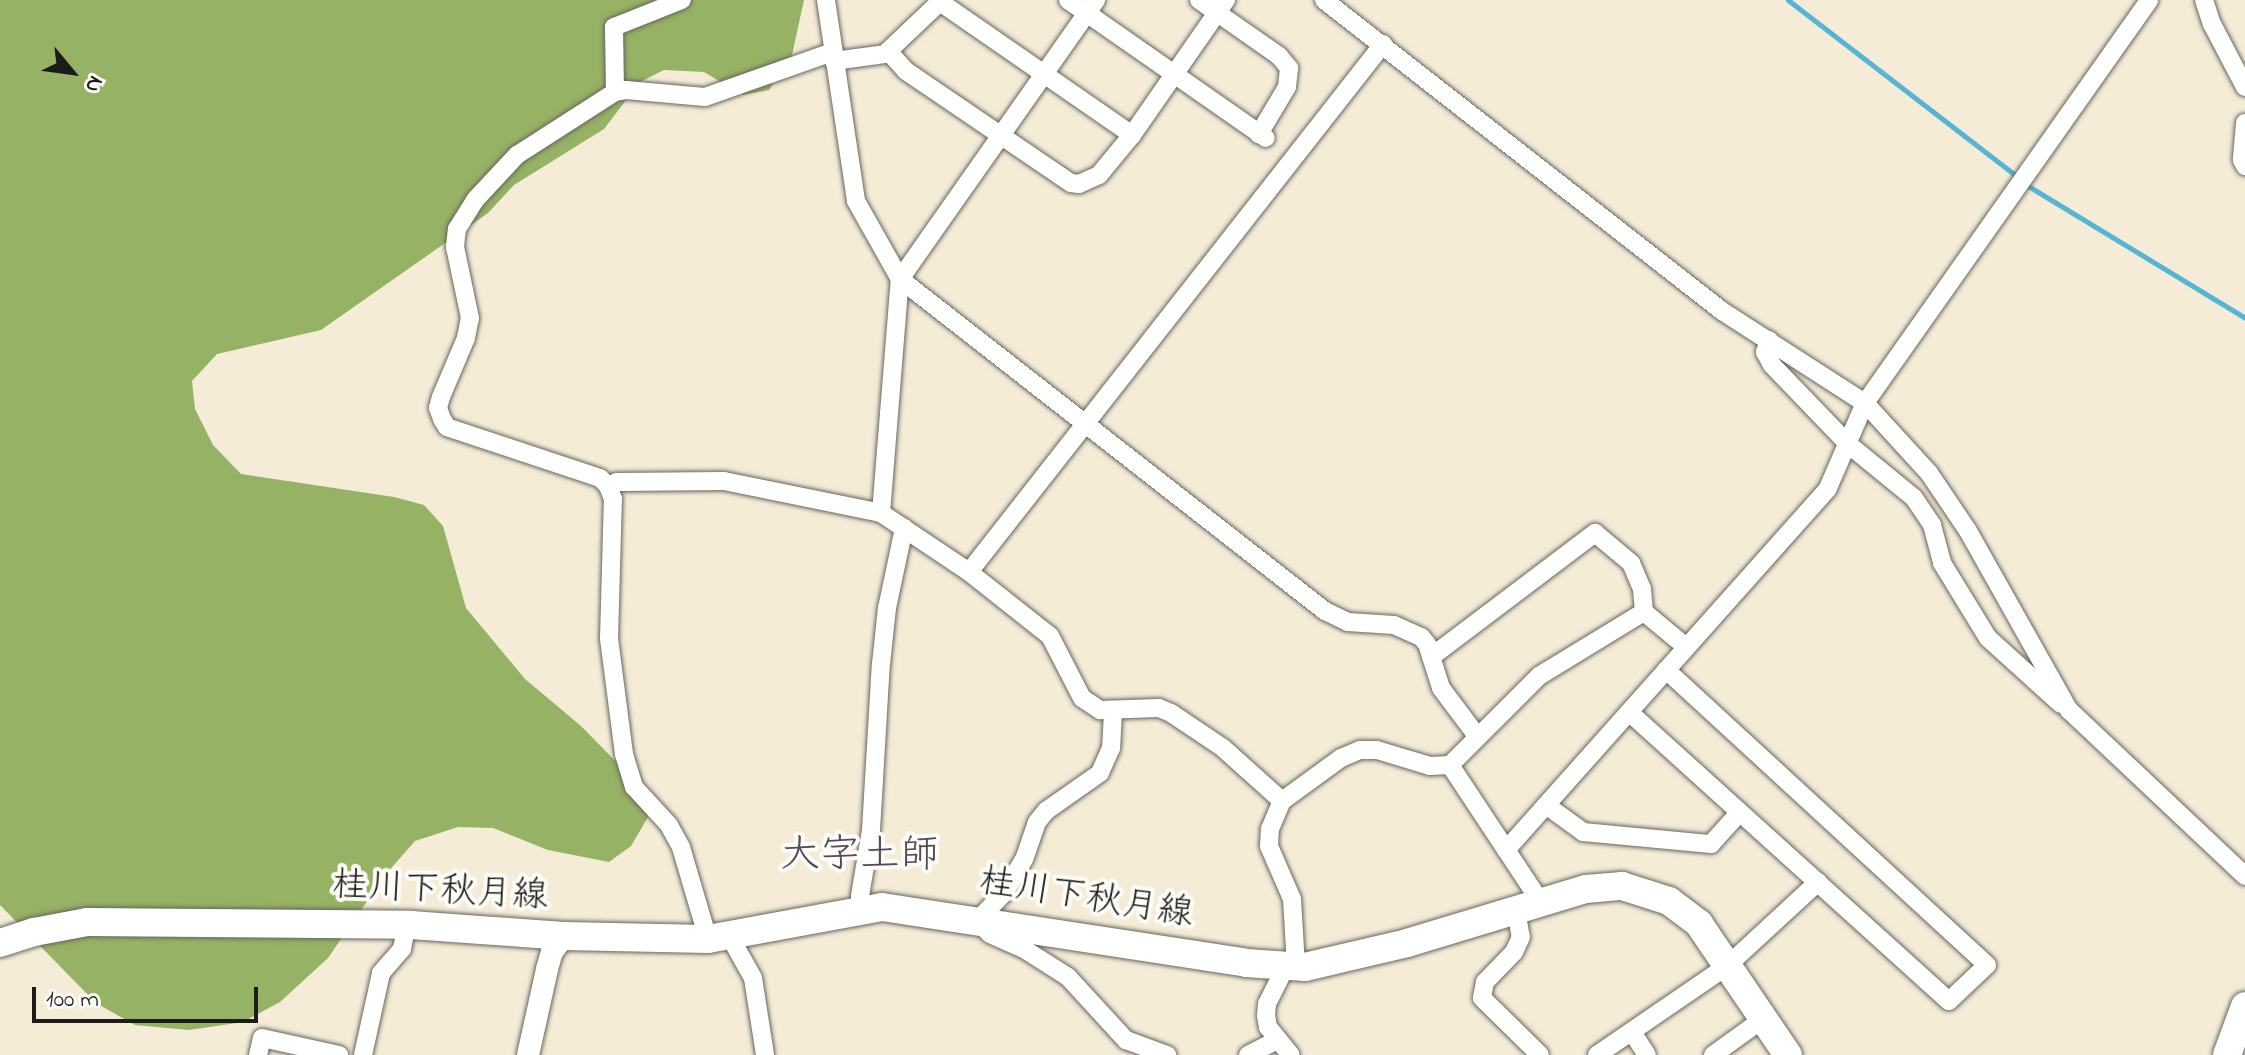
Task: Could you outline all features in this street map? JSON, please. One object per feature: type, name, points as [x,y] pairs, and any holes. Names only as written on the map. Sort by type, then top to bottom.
[{"type":"main road","name":"桂川下秋月線","points":[[0,943],[34,932],[87,922],[407,924],[564,936],[719,938],[863,908],[910,909],[1291,966],[1334,962],[1604,886],[1647,892],[1686,912],[1699,924],[1788,1055]]},
{"type":"main road","points":[[2227,1055],[2245,1006]]},
{"type":"street","points":[[615,92],[614,27],[682,0]]},
{"type":"street","points":[[826,0],[856,201],[865,222],[900,279],[1325,611],[1348,622],[1394,625],[1409,630],[1427,644],[1441,688],[1477,736]]},
{"type":"street","points":[[1068,0],[1091,7],[1174,74],[1263,136],[1287,87],[1289,68],[1222,6],[1199,0]]},
{"type":"street","points":[[1324,0],[1722,311],[1865,403],[1937,484],[1968,531],[2069,710]]},
{"type":"street","points":[[1506,850],[1828,488],[1865,403],[2149,0]]},
{"type":"street","points":[[2204,0],[2212,24],[2245,87]]},
{"type":"street","points":[[765,1055],[753,978],[719,938],[681,847],[669,825],[634,787],[624,754],[609,639],[613,499],[608,486],[600,478],[447,427],[438,408],[470,318],[455,247],[463,216],[517,155],[615,92],[626,90],[705,97],[833,57],[875,58],[888,51],[941,1],[1132,135]]},
{"type":"street","points":[[888,51],[906,71],[1071,183],[1079,184],[1110,165],[1222,6]]},
{"type":"street","points":[[881,513],[900,279],[1091,7]]},
{"type":"street","points":[[969,572],[1383,44]]},
{"type":"street","points":[[2245,123],[2242,160],[2245,166]]},
{"type":"street","points":[[1769,340],[1765,352],[1772,365],[1848,444],[1914,498],[1932,525],[1942,563],[1988,638],[2245,876]]},
{"type":"street","points":[[608,486],[617,482],[724,481],[881,513],[969,572],[1050,636],[1082,698],[1100,710],[1113,712],[1159,708],[1171,713],[1223,748],[1282,801]]},
{"type":"street","points":[[863,908],[860,896],[871,830],[883,650],[904,528]]},
{"type":"street","points":[[1431,657],[1595,533],[1631,563],[1642,589],[1644,612],[1685,646]]},
{"type":"street","points":[[1291,1055],[1268,1027],[1267,1004],[1291,966],[1292,899],[1269,846],[1270,829],[1282,801],[1341,758],[1360,750],[1377,750],[1430,766],[1450,765],[1539,676],[1644,612]]},
{"type":"street","points":[[1629,712],[1949,1001],[1987,965],[1666,670]]},
{"type":"street","points":[[1113,712],[1111,748],[1100,773],[1046,811],[1037,822],[1024,859],[1004,893],[977,921],[990,934],[1024,949],[1068,977],[1126,1040],[1167,1055]]},
{"type":"street","points":[[1450,765],[1506,850],[1528,906],[1514,952],[1485,982],[1482,998],[1525,1036],[1540,1055]]},
{"type":"street","points":[[1546,805],[1583,832],[1711,844],[1740,812]]},
{"type":"street","points":[[1597,1055],[1727,966],[1818,882]]},
{"type":"street","points":[[363,1055],[381,973],[402,949],[407,924]]},
{"type":"street","points":[[528,1055],[552,952],[564,936]]},
{"type":"street","points":[[1713,1055],[1763,1019]]},
{"type":"street","points":[[1632,1032],[1647,1055]]},
{"type":"street","points":[[258,1055],[262,1038],[339,1055]]},
{"type":"street","points":[[1248,1055],[1277,1040]]},
{"type":"green space","points":[[0,0],[804,0],[792,55],[769,90],[743,95],[704,72],[664,70],[640,82],[604,129],[514,185],[488,213],[321,330],[217,354],[192,381],[195,409],[213,445],[241,474],[394,497],[424,505],[443,526],[466,608],[525,679],[581,726],[640,786],[648,817],[631,846],[609,862],[548,850],[493,828],[458,827],[415,841],[385,875],[328,958],[280,1002],[243,1022],[189,1030],[135,1025],[96,1003],[0,905]]},
{"type":"waterway","points":[[1788,0],[2018,177]]},
{"type":"waterway","points":[[2025,184],[2245,318]]},
{"type":"district","name":"大字土師","points":[[860,857]]}]
